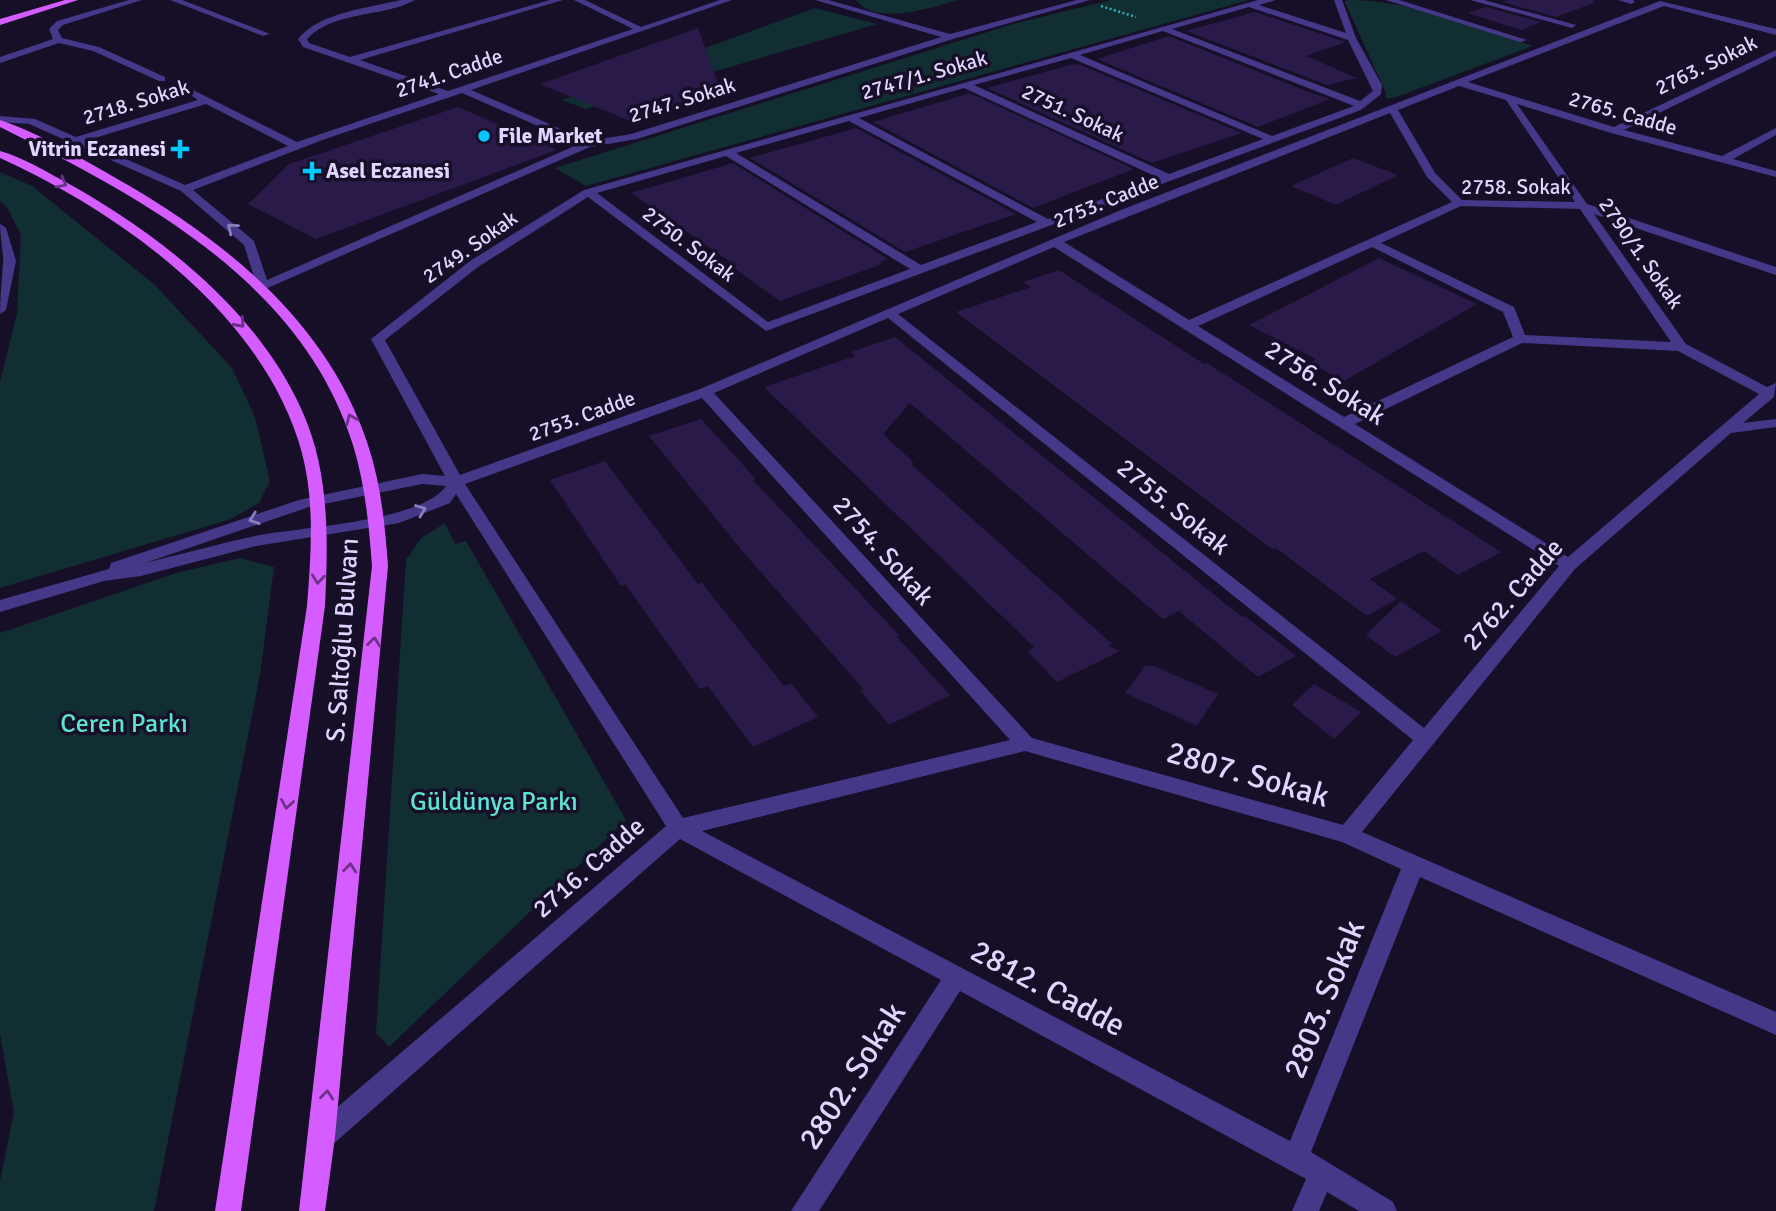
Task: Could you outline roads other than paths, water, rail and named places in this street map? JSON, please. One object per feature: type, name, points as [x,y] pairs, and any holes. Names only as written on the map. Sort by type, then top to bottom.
[{"type":"main road","points":[[0,22],[75,0]]},
{"type":"main road","name":"S. Saltoğlu Bulvarı","points":[[0,121],[115,180],[149,201],[263,286],[296,322],[322,359],[356,431],[373,490],[380,566],[323,1137],[312,1211]]},
{"type":"main road","name":"S. Saltoğlu Bulvarı","points":[[0,153],[58,181],[113,213],[203,286],[243,326],[272,363],[290,397],[304,435],[319,500],[322,530],[316,606],[228,1211]]},
{"type":"street","points":[[58,40],[52,29],[60,23],[138,0]]},
{"type":"street","points":[[174,0],[267,34]]},
{"type":"street","points":[[411,0],[320,25],[302,36],[306,45],[448,94]]},
{"type":"street","points":[[351,60],[559,0]]},
{"type":"street","points":[[578,0],[639,29]]},
{"type":"street","name":"2741. Cadde","points":[[185,189],[296,146],[729,0]]},
{"type":"street","points":[[819,0],[950,37]]},
{"type":"street","name":"2747. Sokak","points":[[263,286],[588,144],[633,137],[950,37],[1085,0]]},
{"type":"street","name":"2747/1. Sokak","points":[[588,192],[963,84],[1249,4],[1272,0]]},
{"type":"street","points":[[727,152],[920,270],[1362,105],[1378,93],[1377,85],[1352,38],[1338,0]]},
{"type":"street","points":[[1390,0],[1522,40]]},
{"type":"street","points":[[1475,0],[1572,25]]},
{"type":"street","name":"2753. Cadde","points":[[456,482],[705,392],[1055,242],[1663,3],[1776,32]]},
{"type":"street","points":[[1249,4],[1352,38]]},
{"type":"street","points":[[1163,28],[1362,105]]},
{"type":"street","points":[[0,60],[58,40],[96,49],[162,79]]},
{"type":"street","name":"2763. Sokak","points":[[1615,131],[1776,52]]},
{"type":"street","points":[[1070,54],[1271,139]]},
{"type":"street","name":"2765. Cadde","points":[[1461,83],[1510,101],[1776,174]]},
{"type":"street","name":"2751. Sokak","points":[[963,84],[1167,177]]},
{"type":"street","points":[[462,89],[588,144]]},
{"type":"street","points":[[191,92],[296,146]]},
{"type":"street","name":"2718. Sokak","points":[[78,141],[207,100]]},
{"type":"street","name":"2790/1. Sokak","points":[[1510,101],[1681,347],[1772,391]]},
{"type":"street","points":[[1393,110],[1431,175],[1459,203]]},
{"type":"street","points":[[849,117],[1045,222]]},
{"type":"street","points":[[0,121],[31,121],[185,189],[250,244],[263,286]]},
{"type":"street","points":[[1722,161],[1776,131]]},
{"type":"street","name":"2750. Sokak","points":[[588,192],[766,327],[920,270]]},
{"type":"street","name":"2749. Sokak","points":[[378,339],[474,264],[588,192]]},
{"type":"street","name":"2758. Sokak","points":[[1187,327],[1459,203],[1583,206],[1776,271]]},
{"type":"street","points":[[0,228],[9,261],[0,310]]},
{"type":"street","name":"2756. Sokak","points":[[1055,242],[1569,565]]},
{"type":"street","points":[[1371,242],[1509,310],[1520,340]]},
{"type":"street","name":"2755. Sokak","points":[[890,313],[1425,740]]},
{"type":"street","name":"2716. Cadde","points":[[323,1137],[678,828],[456,482],[378,339]]},
{"type":"street","points":[[1342,424],[1520,340],[1681,347]]},
{"type":"street","name":"2762. Cadde","points":[[1347,835],[1569,565],[1731,429],[1772,391]]},
{"type":"street","name":"2754. Sokak","points":[[705,392],[1025,744]]},
{"type":"street","points":[[1731,429],[1776,423]]},
{"type":"street","points":[[0,606],[103,575],[141,570],[271,538],[377,523],[444,500],[456,482],[431,477],[319,500],[132,560],[103,575]]},
{"type":"street","name":"2807. Sokak","points":[[678,828],[1025,744],[1347,835],[1776,1024]]},
{"type":"street","name":"2812. Cadde","points":[[678,828],[1296,1158],[1384,1211]]},
{"type":"street","name":"2803. Sokak","points":[[1296,1158],[1413,864]]},
{"type":"street","name":"2802. Sokak","points":[[804,1211],[956,977]]},
{"type":"street","points":[[1306,1211],[1322,1174]]},
{"type":"place","name":"File Market","points":[[484,136]]},
{"type":"place","name":"Vitrin Eczanesi","points":[[180,149]]},
{"type":"place","name":"Asel Eczanesi","points":[[312,171]]},
{"type":"park label","name":"Ceren Parkı","points":[[124,724]]},
{"type":"park label","name":"Güldünya Parkı","points":[[494,802]]}]
